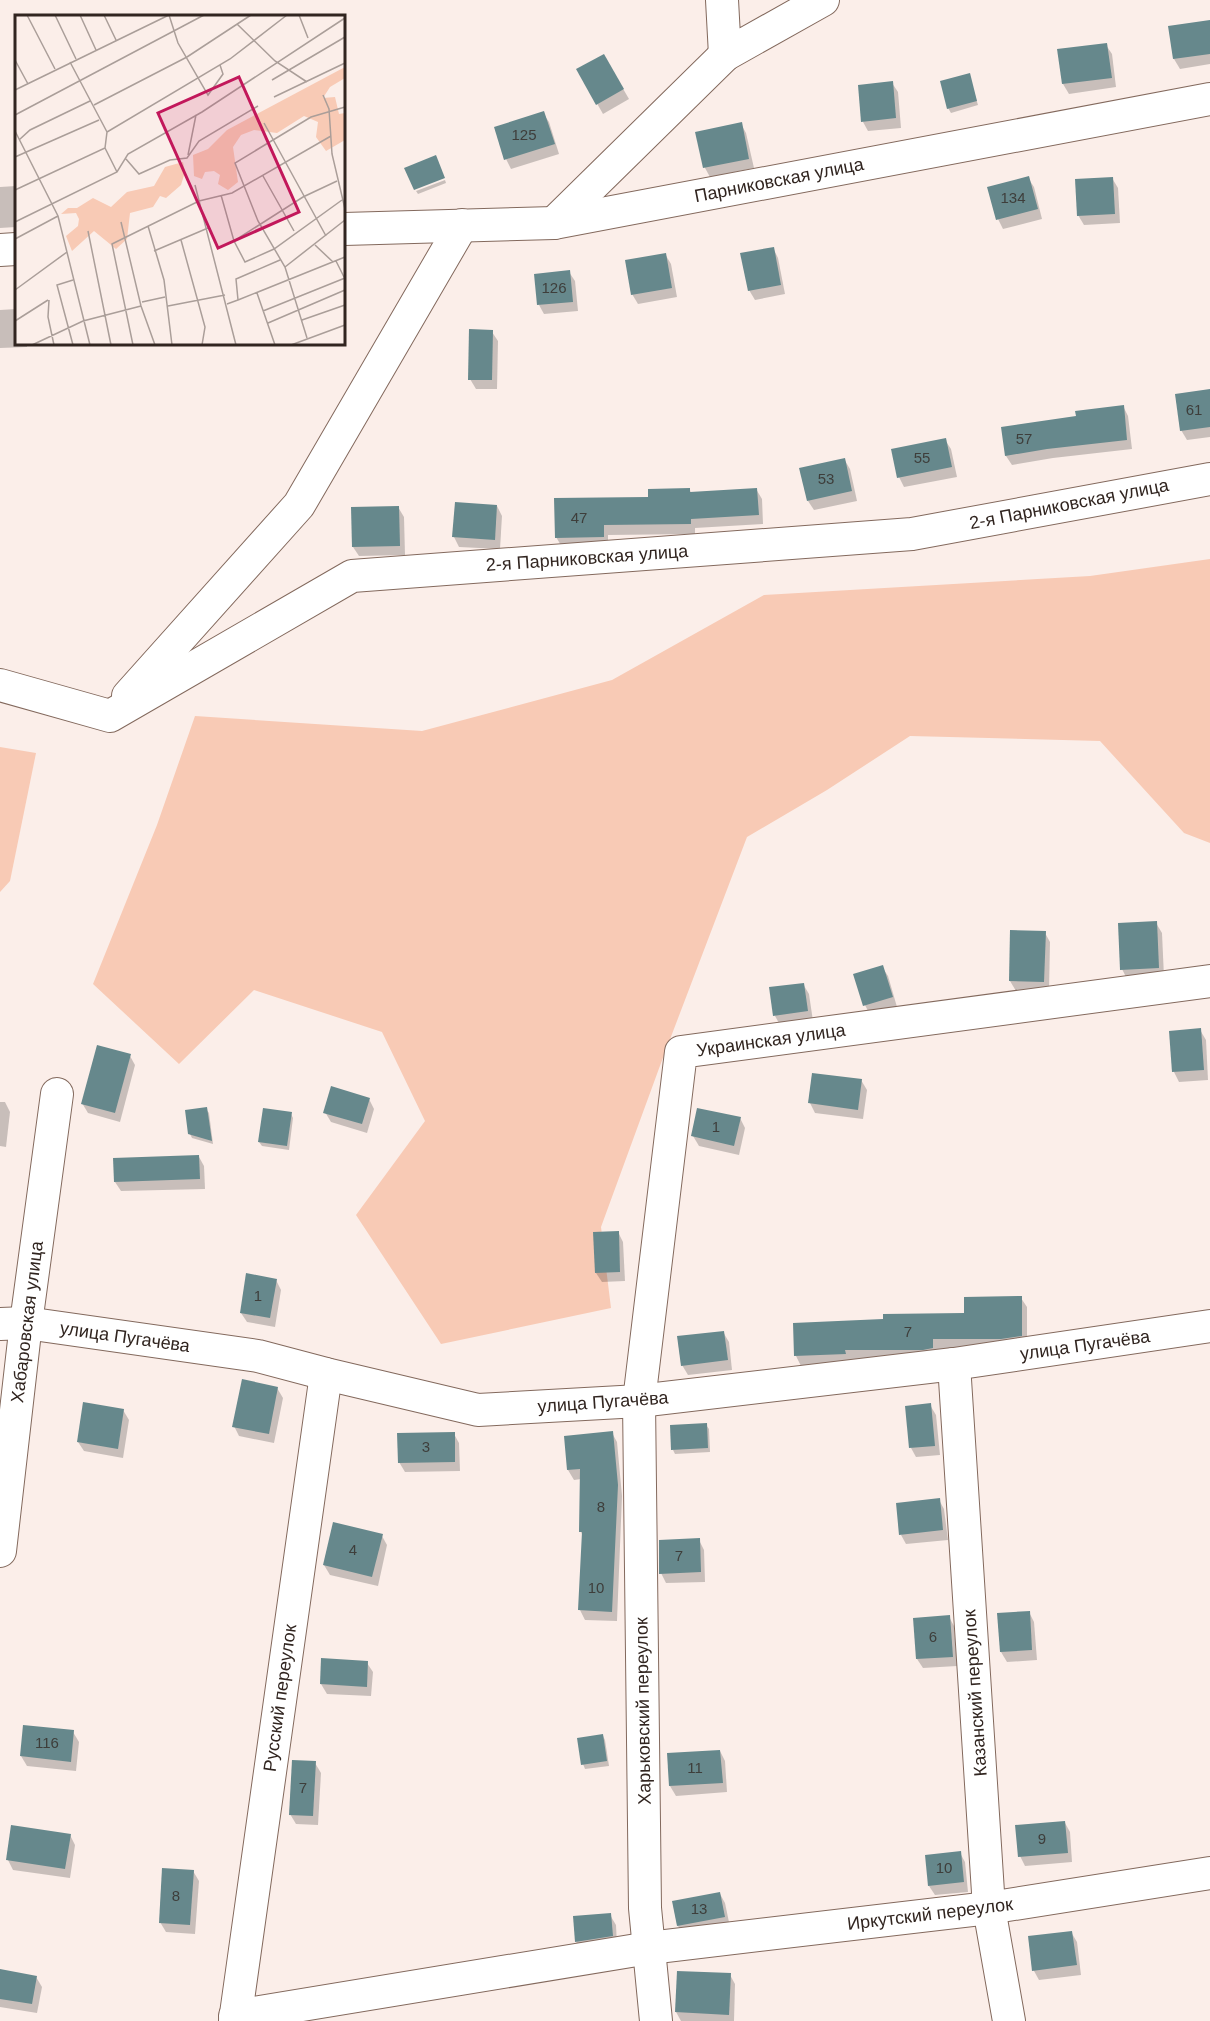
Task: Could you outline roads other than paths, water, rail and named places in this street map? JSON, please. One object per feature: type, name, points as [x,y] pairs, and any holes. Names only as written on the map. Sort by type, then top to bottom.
[{"type":"street","points":[[722,0],[725,55]]},
{"type":"street","points":[[555,223],[725,55],[823,0]]},
{"type":"street","name":"Парниковская улица","points":[[345,230],[555,223],[1210,99]]},
{"type":"street","points":[[0,685],[110,716],[298,505],[462,225]]},
{"type":"street","points":[[0,250],[15,249]]},
{"type":"street","name":"2-я Парниковская улица","points":[[110,716],[352,576],[912,534],[1210,479]]},
{"type":"street","name":"Украинская улица","points":[[639,1401],[681,1052],[1210,981]]},
{"type":"street","name":"Хабаровская улица","points":[[0,1551],[13,1324],[57,1094]]},
{"type":"street","name":"улица Пугачёва","points":[[13,1324],[258,1356],[478,1410],[639,1401],[954,1364],[1210,1326]]},
{"type":"street","name":"Казанский переулок","points":[[954,1364],[990,1908],[1009,2021]]},
{"type":"street","name":"Русский переулок","points":[[235,2018],[326,1374]]},
{"type":"street","name":"Харьковский переулок","points":[[639,1401],[645,1908],[656,2021]]},
{"type":"street","name":"Иркутский переулок","points":[[235,2018],[649,1948],[990,1908],[1210,1873]]}]
